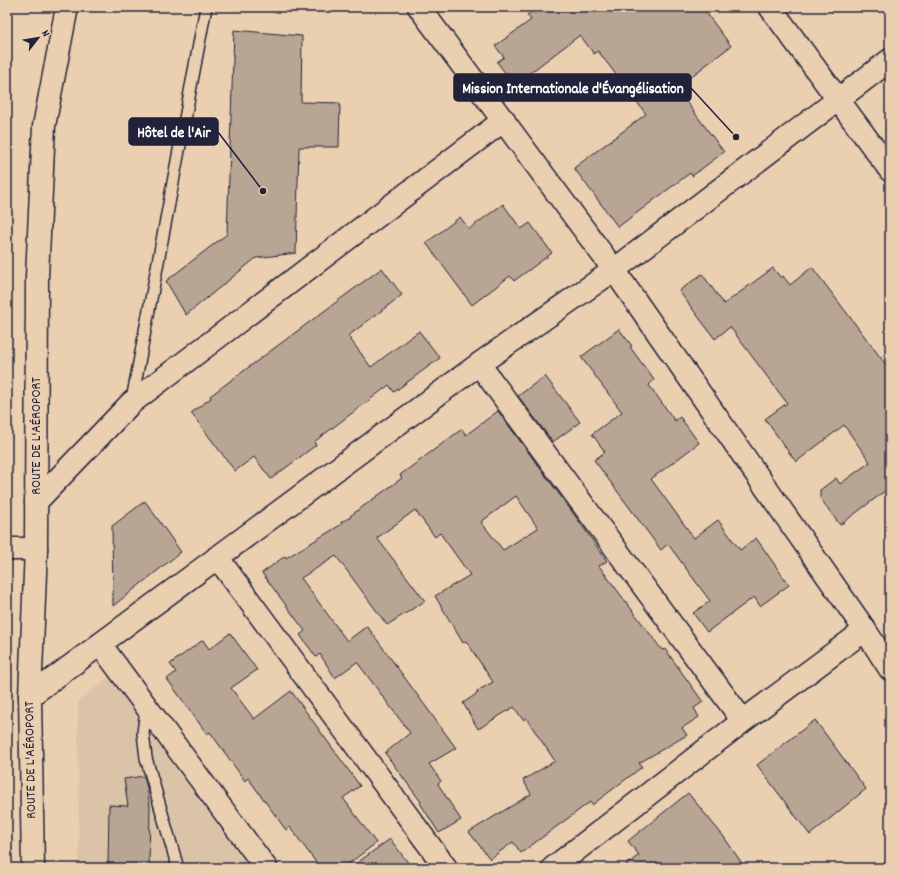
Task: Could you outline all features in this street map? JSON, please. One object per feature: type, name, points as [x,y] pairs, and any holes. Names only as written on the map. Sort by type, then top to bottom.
[{"type":"street","name":"ROUTE DE L'AÉROPORT","points":[[33,868],[30,696],[36,549],[37,277],[44,126],[67,7]]},
{"type":"street","points":[[419,7],[614,270],[865,630],[890,669]]},
{"type":"street","points":[[770,7],[890,170]]},
{"type":"street","points":[[30,696],[479,364],[614,270],[890,60]]},
{"type":"street","points":[[36,502],[131,402],[504,120]]},
{"type":"street","points":[[479,364],[743,721]]},
{"type":"street","points":[[7,549],[36,549]]},
{"type":"street","points":[[217,557],[446,868]]},
{"type":"street","points":[[553,868],[743,721],[865,630]]},
{"type":"street","points":[[100,644],[266,868]]},
{"type":"lane","points":[[131,402],[206,7]]},
{"type":"lane","points":[[146,706],[143,733],[146,758],[178,868]]},
{"type":"shaded area","points":[[109,677],[249,868],[79,868],[78,701]]},
{"type":"building","points":[[539,7],[702,7],[731,46],[676,88],[724,152],[692,176],[690,173],[618,227],[574,168],[646,114],[598,51],[594,54],[580,35],[514,85],[497,62],[504,57],[495,46],[531,20],[527,15]]},
{"type":"building","points":[[234,30],[302,36],[301,102],[340,103],[339,147],[299,147],[296,253],[256,258],[186,315],[166,281],[227,234]]},
{"type":"building","points":[[503,204],[521,229],[530,223],[552,253],[514,281],[510,276],[472,305],[426,243],[460,217],[469,229]]},
{"type":"building","points":[[812,267],[890,370],[890,490],[889,488],[840,525],[820,498],[820,490],[836,478],[840,484],[870,462],[844,425],[796,462],[765,419],[787,403],[730,327],[715,339],[679,291],[702,274],[724,304],[773,268],[781,278],[783,276],[790,285]]},
{"type":"building","points":[[382,268],[402,295],[348,336],[371,367],[419,331],[440,358],[394,392],[389,385],[314,442],[316,445],[271,479],[254,457],[235,471],[191,413],[211,398],[210,396]]},
{"type":"building","points":[[619,329],[654,380],[649,385],[675,421],[680,417],[699,443],[651,479],[694,538],[718,520],[740,550],[756,538],[789,585],[760,606],[754,597],[707,632],[693,613],[710,601],[668,544],[661,550],[594,460],[605,452],[592,434],[622,412],[581,357]]},
{"type":"building","points":[[545,376],[580,422],[553,442],[518,396]]},
{"type":"building","points":[[498,411],[607,561],[599,566],[662,650],[665,649],[703,702],[694,708],[699,717],[682,728],[687,735],[639,763],[642,767],[592,805],[590,802],[521,853],[513,842],[490,859],[469,832],[531,794],[523,780],[555,761],[526,718],[523,720],[514,707],[478,729],[463,703],[478,693],[477,691],[493,682],[466,641],[463,643],[435,596],[470,575],[440,533],[435,537],[415,510],[377,538],[425,601],[387,625],[336,556],[301,578],[347,641],[367,626],[456,748],[429,764],[441,781],[438,784],[461,820],[439,833],[420,803],[421,802],[385,753],[410,733],[357,662],[335,678],[320,654],[316,657],[300,635],[305,631],[262,573],[285,556],[286,558],[342,524],[341,522],[351,517],[350,516],[402,478],[400,475],[462,429],[466,435]],"holes":[[[516,496],[538,528],[503,550],[481,522]]]},
{"type":"building","points":[[145,501],[181,552],[113,606],[112,526]]},
{"type":"building","points":[[230,633],[257,670],[231,688],[254,719],[291,691],[360,786],[343,798],[376,843],[343,868],[320,868],[290,827],[286,830],[248,778],[245,781],[210,732],[207,734],[167,679],[176,672],[170,664],[203,640],[209,649]]},
{"type":"building","points":[[815,720],[866,789],[810,835],[757,765]]},
{"type":"building","points":[[144,776],[150,806],[149,868],[108,868],[109,805],[128,806],[124,779]]},
{"type":"building","points":[[688,793],[724,837],[745,868],[622,868],[639,855],[628,841]]},
{"type":"building","points":[[390,839],[412,868],[350,868]]},
{"type":"place","name":"Mission Internationale d'Évangélisation","points":[[736,137]]},
{"type":"place","name":"Hôtel de l'Air","points":[[263,191]]}]
